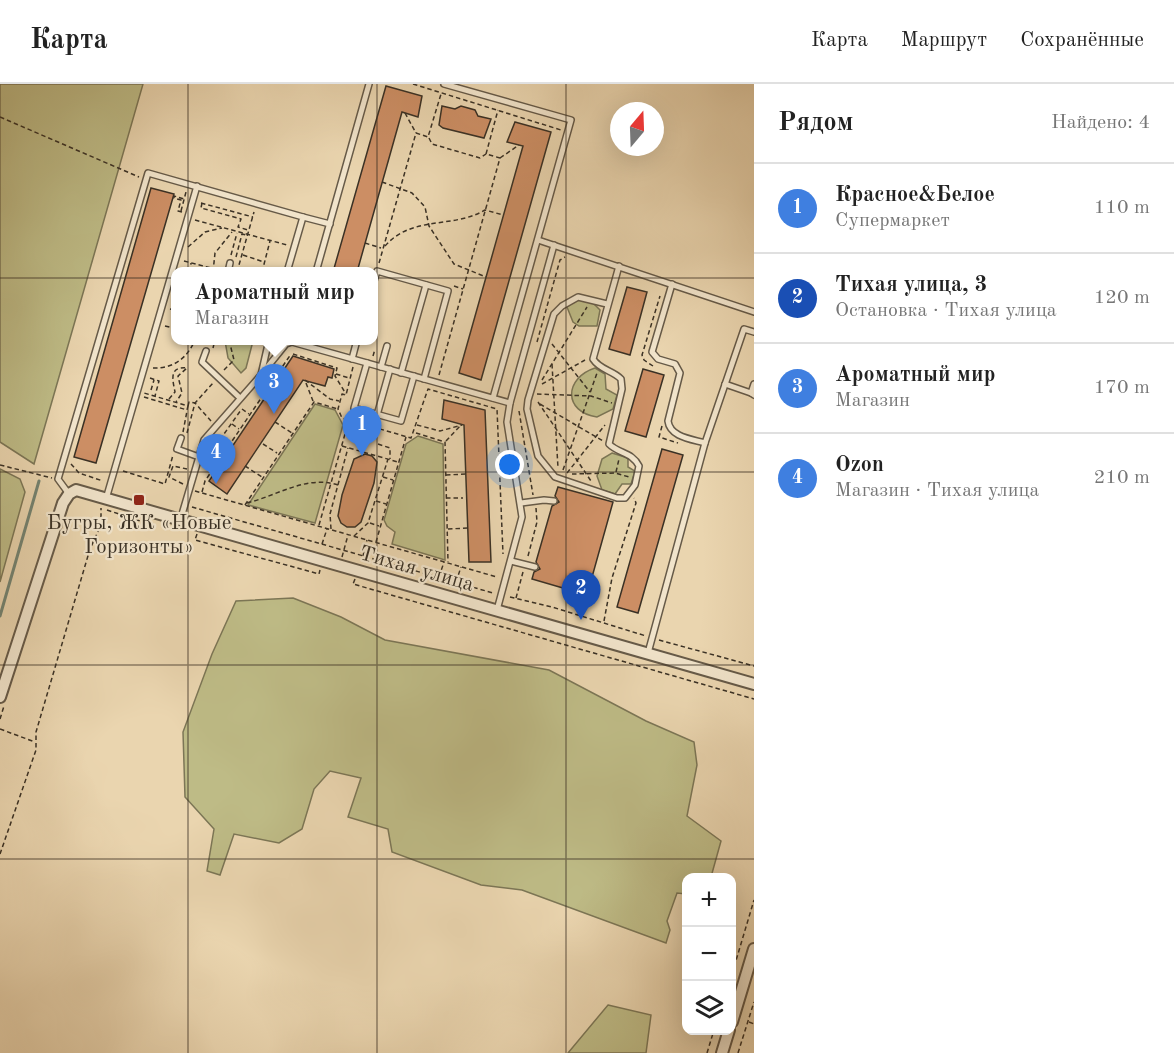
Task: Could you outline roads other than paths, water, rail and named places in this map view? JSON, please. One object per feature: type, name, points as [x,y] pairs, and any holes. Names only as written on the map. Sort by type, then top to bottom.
[{"type":"street","name":"Тихая улица","points":[[69,494],[76,490],[754,684]]},
{"type":"street","points":[[3,698],[63,502],[69,494]]},
{"type":"street","points":[[736,1009],[754,949]]},
{"type":"street","points":[[722,1053],[727,1035]]},
{"type":"lane","points":[[317,267],[369,84]]},
{"type":"lane","points":[[444,84],[571,120],[493,398]]},
{"type":"lane","points":[[69,494],[58,479],[144,180],[148,173],[196,190],[330,224]]},
{"type":"lane","points":[[174,267],[196,190]]},
{"type":"lane","points":[[288,267],[303,217]]},
{"type":"lane","points":[[538,240],[754,312]]},
{"type":"lane","points":[[497,612],[521,527],[521,503],[507,422],[554,245]]},
{"type":"lane","points":[[229,267],[230,263]]},
{"type":"lane","points":[[607,304],[578,297],[562,306],[551,320],[527,409],[538,456],[545,468],[558,479],[626,498],[632,492],[639,466],[635,459],[609,444],[622,389],[621,380],[615,374],[599,367],[593,356],[619,266]]},
{"type":"lane","points":[[378,271],[448,291],[424,379]]},
{"type":"lane","points":[[106,499],[171,277]]},
{"type":"lane","points":[[672,284],[652,348],[658,359],[675,364],[680,373],[668,424],[675,434],[705,443]]},
{"type":"lane","points":[[401,372],[426,285]]},
{"type":"lane","points":[[648,654],[705,443],[744,329],[754,332]]},
{"type":"lane","points":[[261,375],[268,345]]},
{"type":"lane","points":[[180,521],[187,489],[204,440],[285,345]]},
{"type":"lane","points":[[306,345],[510,404]]},
{"type":"lane","points":[[352,359],[356,345]]},
{"type":"lane","points":[[381,367],[387,346]]},
{"type":"lane","points":[[206,351],[202,362],[240,398]]},
{"type":"lane","points":[[367,363],[354,408],[377,415],[401,421],[414,376]]},
{"type":"lane","points":[[377,415],[390,369]]},
{"type":"lane","points":[[725,384],[752,394],[754,384]]},
{"type":"lane","points":[[183,440],[177,449],[199,457]]},
{"type":"lane","points":[[521,503],[554,501]]},
{"type":"lane","points":[[512,561],[535,567]]},
{"type":"waterway","points":[[0,616],[39,481]]},
{"type":"place","name":"Ароматный мир","points":[[274,414]]},
{"type":"place","name":"Красное&Белое","points":[[362,456]]},
{"type":"place","name":"Ozon","points":[[216,484]]},
{"type":"place","name":"Бугры, ЖК «Новые Горизонты»","points":[[139,500]]},
{"type":"place","name":"Тихая улица, 3","points":[[581,620]]}]
